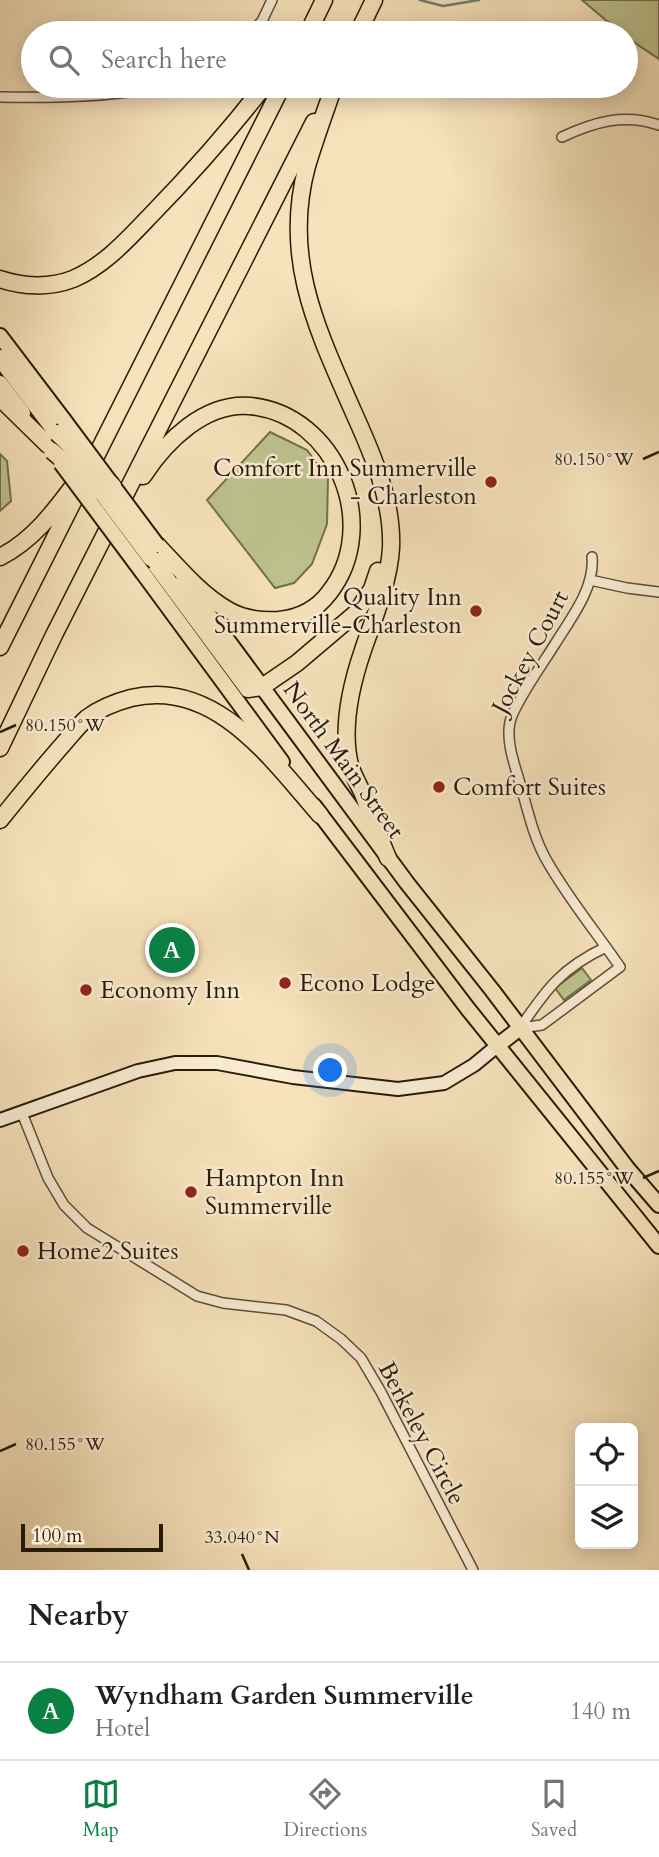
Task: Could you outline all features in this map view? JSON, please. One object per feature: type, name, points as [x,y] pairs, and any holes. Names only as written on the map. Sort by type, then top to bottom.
[{"type":"highway","points":[[314,21],[324,0]]},
{"type":"highway","points":[[364,21],[374,0]]},
{"type":"highway","points":[[0,279],[16,284],[46,285],[73,279],[104,261],[170,196],[254,98]]},
{"type":"highway","points":[[0,647],[276,98]]},
{"type":"highway","points":[[0,748],[102,540],[327,98]]},
{"type":"highway","points":[[329,98],[307,167],[300,208],[300,246],[305,291],[321,338],[377,465],[386,500],[391,548],[384,584],[356,671],[349,705],[347,734],[350,765],[388,858]]},
{"type":"highway","points":[[0,358],[55,437],[154,552],[248,689],[262,687],[297,663],[356,613],[372,589],[383,555],[386,500]]},
{"type":"highway","points":[[0,398],[55,437],[113,486]]},
{"type":"highway","points":[[102,540],[149,467],[172,440],[200,419],[219,409],[245,406],[269,408],[292,419],[316,438],[335,463],[348,492],[352,526],[350,555],[339,581],[321,603],[293,619],[261,621],[228,610],[154,552]]},
{"type":"highway","points":[[0,557],[28,539],[51,515],[101,449]]},
{"type":"highway","points":[[0,820],[86,719],[108,706],[146,695],[171,695],[202,703],[233,723],[260,746],[320,814]]},
{"type":"main road","name":"North Main Street","points":[[0,336],[55,437],[143,573],[320,814],[497,1046],[659,1246]]},
{"type":"main road","name":"North Main Street","points":[[0,383],[55,437]]},
{"type":"main road","points":[[113,486],[154,552]]},
{"type":"main road","name":"North Main Street","points":[[262,687],[388,858],[627,1168],[659,1205]]},
{"type":"main road","points":[[0,1121],[138,1071],[175,1063],[217,1063],[293,1077],[398,1089],[433,1085],[444,1083],[474,1065],[520,1028]]},
{"type":"street","points":[[262,21],[272,0]]},
{"type":"street","points":[[0,96],[21,96]]},
{"type":"street","points":[[562,137],[590,124],[608,120],[627,119],[659,125]]},
{"type":"street","name":"Jockey Court","points":[[520,1028],[542,1025],[620,967],[546,860],[523,794],[510,739],[510,721],[577,609],[590,580],[592,557]]},
{"type":"street","name":"Jockey Court","points":[[590,580],[659,592]]},
{"type":"street","points":[[520,1028],[555,980],[584,957],[606,947]]},
{"type":"street","name":"Berkeley Circle","points":[[22,1113],[48,1178],[64,1205],[87,1228],[197,1296],[223,1303],[286,1310],[316,1321],[361,1358],[382,1392],[472,1570]]},
{"type":"street","name":"Berkeley Circle","points":[[462,1547],[481,1570]]},
{"type":"green space","points":[[582,0],[659,0],[659,59],[638,45],[638,21],[607,21]]},
{"type":"green space","points":[[270,432],[307,450],[328,479],[327,524],[312,564],[294,583],[275,588],[207,500]]},
{"type":"green space","points":[[0,454],[7,461],[11,501],[0,511]]},
{"type":"green space","points":[[582,968],[591,980],[564,1000],[555,988]]},
{"type":"waterway","points":[[420,0],[443,6],[479,0]]},
{"type":"place","name":"Comfort Inn Summerville - Charleston","points":[[491,482]]},
{"type":"place","name":"Quality Inn Summerville-Charleston","points":[[476,611]]},
{"type":"place","name":"Comfort Suites","points":[[439,787]]},
{"type":"place","name":"Wyndham Garden Summerville","points":[[172,950]]},
{"type":"place","name":"Econo Lodge","points":[[285,983]]},
{"type":"place","name":"Economy Inn","points":[[86,990]]},
{"type":"place","name":"Hampton Inn Summerville","points":[[191,1192]]},
{"type":"place","name":"Home2 Suites","points":[[23,1251]]}]
